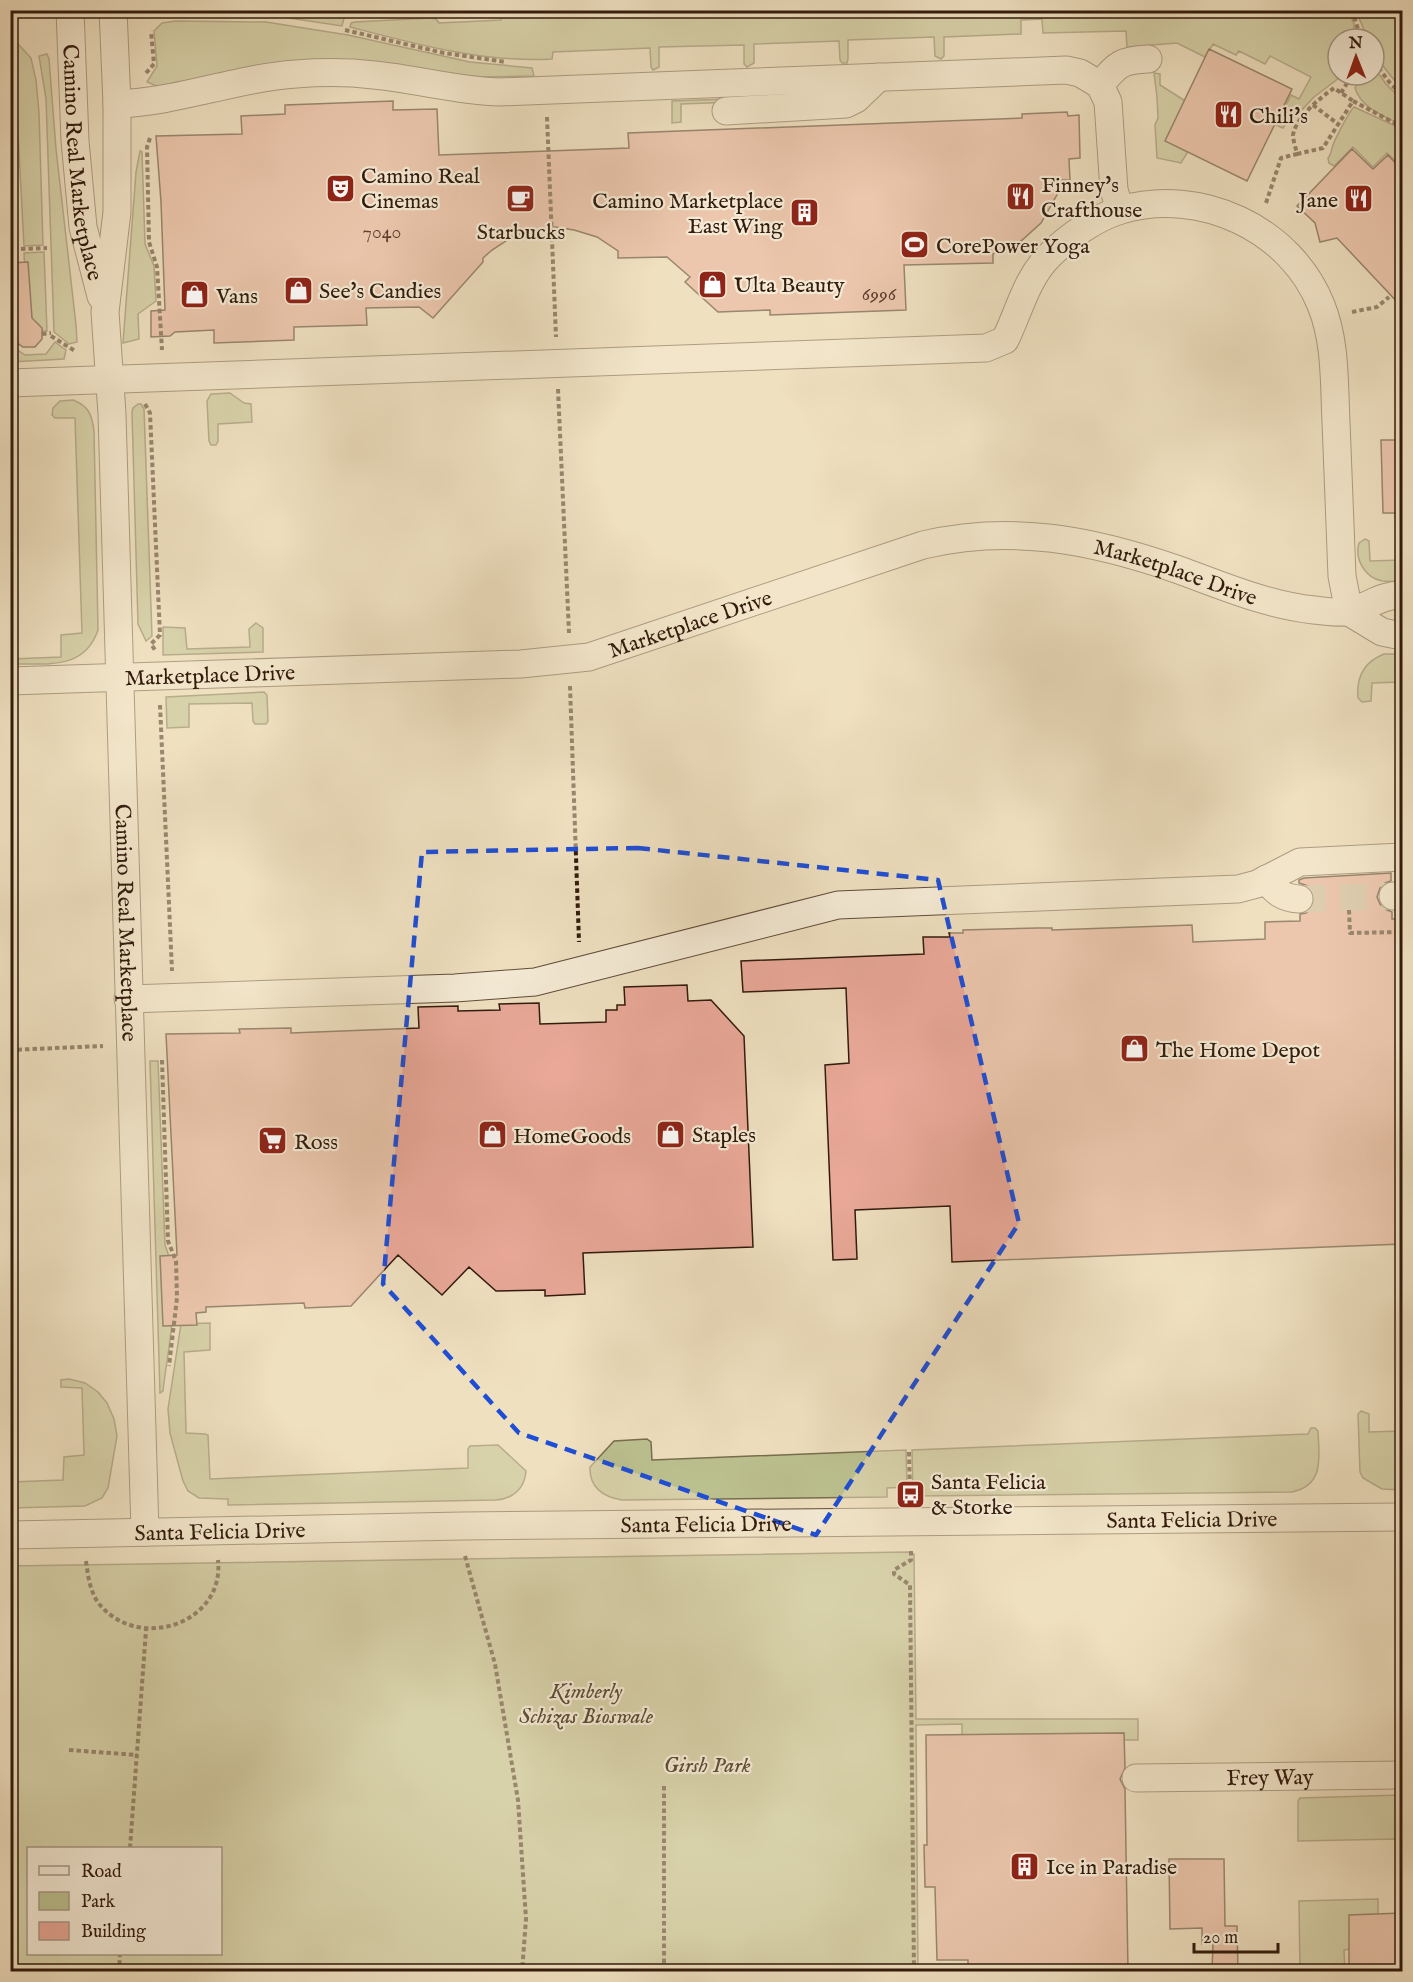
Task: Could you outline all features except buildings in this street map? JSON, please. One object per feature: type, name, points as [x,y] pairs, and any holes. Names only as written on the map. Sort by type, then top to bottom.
[{"type":"street","name":"Camino Real Marketplace","points":[[70,10],[75,141],[83,227],[105,312],[110,381],[145,1533]]},
{"type":"street","name":"Camino Real Marketplace","points":[[105,312],[117,212],[117,104],[113,10]]},
{"type":"street","points":[[1100,85],[1122,62],[1148,59]]},
{"type":"street","points":[[117,104],[156,101],[274,76],[319,73],[374,75],[477,91],[500,92],[1066,70],[1080,73],[1100,85],[1108,102],[1114,190],[1120,210]]},
{"type":"street","points":[[726,111],[846,104],[856,99],[879,77]]},
{"type":"street","points":[[10,383],[986,348],[1005,340],[1027,287],[1047,258],[1083,228],[1120,210],[1164,204],[1188,205],[1232,216],[1253,226],[1282,248],[1298,265],[1321,304],[1333,352],[1342,576],[1349,612]]},
{"type":"street","name":"Marketplace Drive","points":[[10,681],[498,665],[589,657],[923,545],[992,535],[1040,536],[1097,545],[1259,600],[1313,610],[1349,612],[1382,597],[1402,595]]},
{"type":"street","name":"Marketplace Drive","points":[[1349,612],[1382,632],[1402,636]]},
{"type":"street","points":[[128,999],[515,984],[556,978],[838,905],[1238,889],[1266,879],[1300,862],[1402,857]]},
{"type":"street","points":[[1266,879],[1279,894],[1299,899]]},
{"type":"street","name":"Santa Felicia Drive","points":[[10,1535],[463,1526],[1402,1517]]},
{"type":"street","name":"Frey Way","points":[[1136,1778],[1402,1775]]},
{"type":"path","points":[[1352,10],[1357,27]]},
{"type":"path","points":[[345,30],[444,53],[510,63]]},
{"type":"path","points":[[142,78],[154,64],[151,31]]},
{"type":"path","points":[[1386,78],[1402,95]]},
{"type":"path","points":[[1341,93],[1345,87]]},
{"type":"path","points":[[1297,154],[1293,135],[1302,117],[1334,88],[1353,101],[1402,127]]},
{"type":"path","points":[[1266,203],[1281,158],[1323,148],[1353,101]]},
{"type":"path","points":[[1313,105],[1338,124]]},
{"type":"path","points":[[546,113],[555,335]]},
{"type":"path","points":[[150,138],[147,147],[149,242],[158,267],[162,350]]},
{"type":"path","points":[[21,249],[47,248]]},
{"type":"path","points":[[1349,313],[1377,306],[1389,297]]},
{"type":"path","points":[[42,334],[51,334],[75,351]]},
{"type":"path","points":[[558,385],[569,637]]},
{"type":"path","points":[[140,401],[145,404],[150,413],[160,635],[151,644],[159,656]]},
{"type":"path","points":[[570,678],[579,943]]},
{"type":"path","points":[[160,705],[173,982]]},
{"type":"path","points":[[1349,910],[1350,933],[1402,932]]},
{"type":"path","points":[[10,1050],[110,1046]]},
{"type":"path","points":[[162,1060],[168,1241],[176,1261],[177,1298],[168,1375]]},
{"type":"path","points":[[909,1452],[910,1494]]},
{"type":"path","points":[[911,1551],[911,1560],[894,1570],[894,1574],[910,1585],[914,1971]]},
{"type":"path","points":[[465,1556],[495,1664],[518,1800],[526,1919],[522,1971]]},
{"type":"path","points":[[86,1561],[91,1588],[99,1604],[113,1617],[130,1626],[146,1630],[174,1626],[190,1618],[205,1604],[219,1572],[218,1560]]},
{"type":"path","points":[[130,1847],[146,1630]]},
{"type":"path","points":[[69,1750],[138,1755]]},
{"type":"path","points":[[664,1786],[664,1971]]},
{"type":"path","points":[[119,1971],[120,1955]]},
{"type":"highlighted area","points":[[638,848],[938,880],[1019,1223],[816,1535],[519,1433],[383,1284],[422,852]]},
{"type":"green space","points":[[412,10],[354,14],[344,18],[342,26],[269,15],[163,14],[164,11]]},
{"type":"green space","points":[[555,10],[1348,10],[1354,27],[1326,27],[1327,87],[1297,115],[1290,117],[1283,128],[1276,125],[1291,95],[1299,99],[1311,77],[1270,56],[1265,64],[1239,51],[1236,55],[1213,44],[1205,57],[1177,43],[1127,47],[1126,31],[1043,33],[1042,19],[1021,20],[1021,34],[944,37],[944,56],[941,59],[935,56],[934,37],[848,40],[847,63],[842,63],[840,60],[839,41],[754,44],[754,63],[747,67],[744,64],[744,45],[659,47],[659,67],[653,70],[650,48],[553,52],[552,59],[501,58],[450,51],[350,27],[354,22],[431,18],[436,19],[439,23],[501,20],[501,16]]},
{"type":"green space","points":[[1356,11],[1402,11],[1402,90],[1386,70],[1386,27],[1363,27]]},
{"type":"green space","points":[[175,21],[266,22],[348,35],[470,62],[532,68],[534,76],[481,77],[452,74],[159,87],[147,82],[157,66],[154,31],[162,23]]},
{"type":"green space","points":[[10,44],[19,45],[31,58],[36,80],[43,245],[24,246],[16,96],[11,95]]},
{"type":"green space","points":[[47,54],[76,325],[77,342],[69,344],[54,332],[46,99],[39,56]]},
{"type":"green space","points":[[1154,73],[1160,74],[1160,85],[1187,102],[1189,150],[1181,163],[1157,158],[1155,125],[1158,118]]},
{"type":"green space","points":[[1386,84],[1402,100],[1402,125],[1374,111],[1362,101],[1355,88],[1386,87]]},
{"type":"green space","points":[[789,97],[789,100],[681,104],[681,122],[672,123],[672,101]]},
{"type":"green space","points":[[1354,107],[1402,129],[1402,167],[1387,153],[1373,167],[1353,147],[1334,166],[1329,163],[1328,158],[1334,142]]},
{"type":"green space","points":[[140,151],[142,152],[145,244],[154,266],[156,301],[138,314],[139,339],[123,343],[136,172]]},
{"type":"green space","points":[[44,252],[47,331],[39,331],[27,319],[24,253]]},
{"type":"green space","points":[[55,342],[66,350],[64,359],[11,362],[11,349],[16,349],[25,355],[46,354]]},
{"type":"green space","points":[[230,393],[244,403],[251,404],[252,422],[218,424],[218,441],[216,445],[211,445],[207,401],[211,394]]},
{"type":"green space","points":[[73,400],[83,405],[89,412],[94,431],[98,630],[92,643],[74,659],[50,664],[11,664],[11,659],[61,657],[61,635],[82,633],[75,418],[55,418],[52,415],[53,408],[60,401]]},
{"type":"green space","points":[[138,404],[141,404],[144,409],[152,636],[146,641],[138,624],[132,412]]},
{"type":"green space","points":[[1365,539],[1369,541],[1370,561],[1402,560],[1402,581],[1382,581],[1366,572],[1358,556],[1359,543]]},
{"type":"green space","points":[[256,623],[263,628],[263,652],[163,655],[163,627],[185,628],[187,649],[250,647],[249,629]]},
{"type":"green space","points":[[1384,654],[1402,654],[1402,682],[1372,683],[1371,701],[1362,702],[1358,698],[1360,677],[1371,661]]},
{"type":"green space","points":[[264,692],[267,695],[268,721],[266,724],[255,724],[253,721],[252,703],[189,704],[189,727],[167,728],[166,697]]},
{"type":"green space","points":[[150,1061],[158,1061],[165,1245],[170,1262],[174,1298],[163,1391],[160,1393]]},
{"type":"green space","points":[[210,1323],[210,1350],[184,1352],[186,1433],[208,1435],[210,1479],[468,1468],[470,1446],[498,1445],[526,1471],[521,1487],[513,1495],[496,1500],[228,1505],[228,1499],[199,1498],[188,1491],[183,1481],[170,1433],[168,1409],[181,1324]]},
{"type":"green space","points":[[69,1379],[85,1383],[98,1392],[107,1403],[114,1419],[117,1436],[108,1488],[102,1498],[85,1506],[11,1508],[11,1482],[63,1480],[64,1457],[84,1455],[82,1388],[61,1387],[61,1380]]},
{"type":"green space","points":[[1361,1411],[1369,1414],[1369,1432],[1402,1431],[1402,1490],[1382,1489],[1363,1478],[1360,1472],[1358,1414]]},
{"type":"green space","points":[[1311,1428],[1318,1431],[1318,1468],[1310,1483],[1292,1492],[913,1496],[912,1450],[1308,1434]]},
{"type":"green space","points":[[647,1439],[651,1442],[652,1460],[906,1450],[907,1487],[887,1488],[887,1497],[622,1500],[603,1494],[592,1480],[590,1467],[614,1441]]},
{"type":"green space","name":"Girsh Park","points":[[908,1552],[914,1554],[916,1719],[1138,1719],[1138,1740],[1124,1740],[1124,1733],[962,1735],[962,1724],[916,1725],[918,1971],[11,1971],[11,1566]]},
{"type":"green space","points":[[1402,1795],[1402,1888],[1398,1888],[1397,1839],[1298,1841],[1298,1801],[1300,1798]]},
{"type":"green space","points":[[1378,1899],[1378,1920],[1352,1949],[1344,1950],[1345,1971],[1300,1971],[1299,1901]]},
{"type":"tunnel","points":[[1299,899],[1393,896]]},
{"type":"place","name":"Chili's","points":[[1228,115]]},
{"type":"place","name":"Camino Real Cinemas","points":[[340,188]]},
{"type":"place","name":"Finney's Crafthouse","points":[[1020,197]]},
{"type":"place","name":"Starbucks","points":[[521,199]]},
{"type":"place","name":"Jane","points":[[1359,199]]},
{"type":"place","name":"Camino Marketplace East Wing","points":[[804,213]]},
{"type":"place","name":"CorePower Yoga","points":[[915,245]]},
{"type":"place","name":"Ulta Beauty","points":[[713,284]]},
{"type":"place","name":"See's Candies","points":[[298,290]]},
{"type":"place","name":"Vans","points":[[195,295]]},
{"type":"place","name":"The Home Depot","points":[[1135,1049]]},
{"type":"place","name":"Staples","points":[[671,1134]]},
{"type":"place","name":"HomeGoods","points":[[492,1135]]},
{"type":"place","name":"Ross","points":[[273,1141]]},
{"type":"place","name":"Santa Felicia & Storke","points":[[910,1494]]},
{"type":"place","name":"Ice in Paradise","points":[[1025,1866]]},
{"type":"park label","name":"Kimberly Schizas Bioswale","points":[[586,1703]]}]
